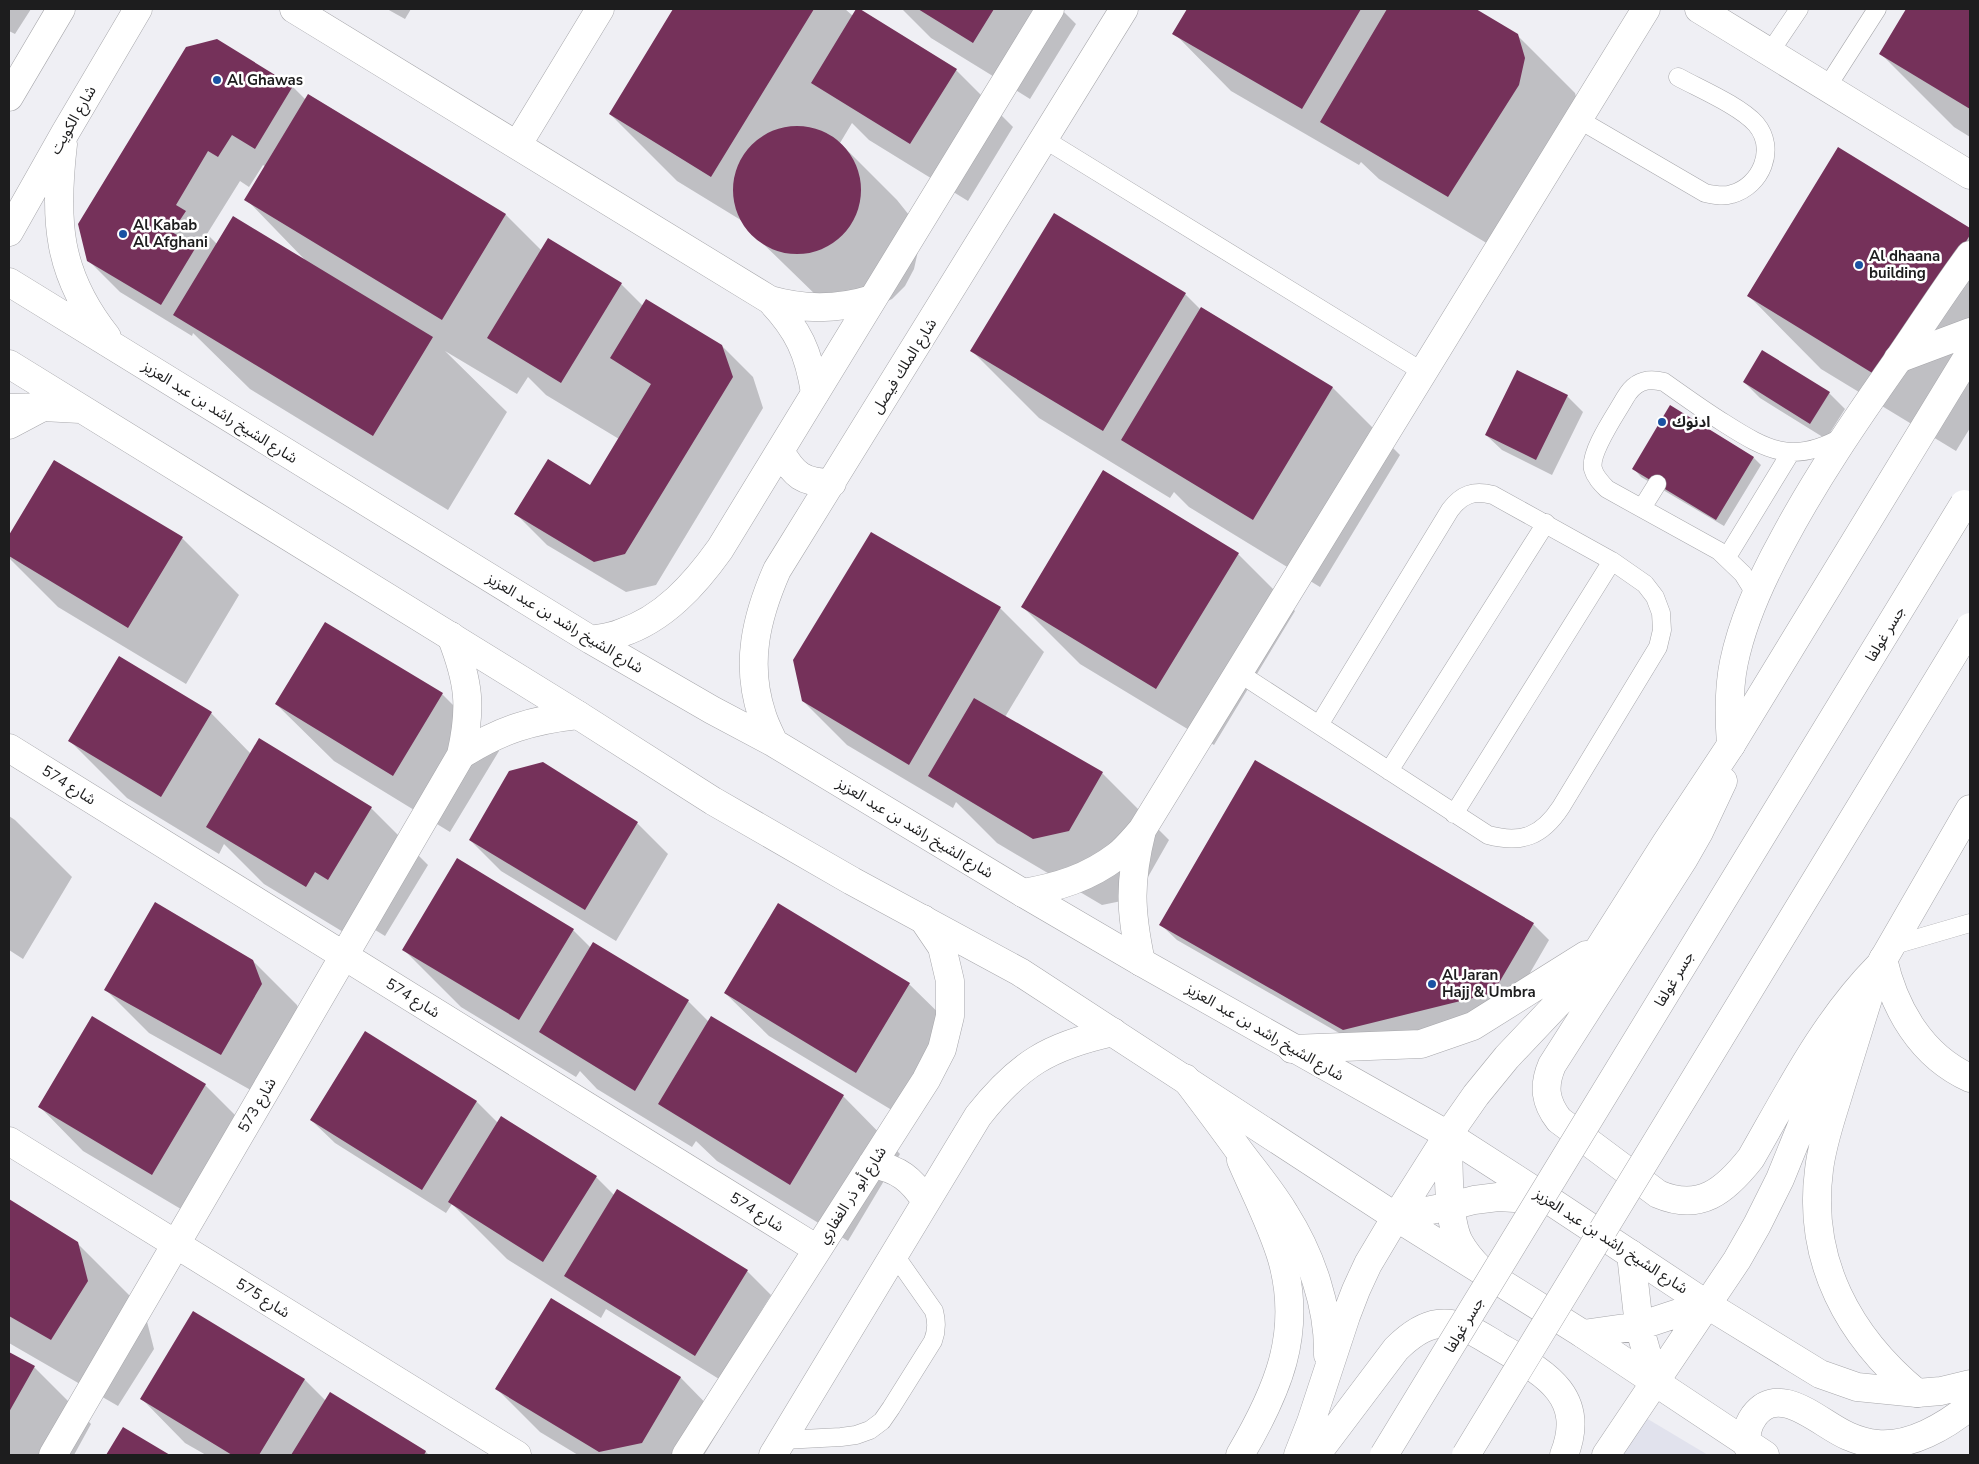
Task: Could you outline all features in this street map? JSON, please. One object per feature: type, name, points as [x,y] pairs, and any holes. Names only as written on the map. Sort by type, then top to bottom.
[{"type":"main road","points":[[9,97],[61,9]]},
{"type":"main road","name":"شارع الكويت","points":[[9,232],[64,133],[138,9]]},
{"type":"main road","points":[[294,9],[518,144],[770,300],[790,306],[824,308],[852,305],[872,299]]},
{"type":"main road","points":[[518,144],[600,9]]},
{"type":"main road","points":[[591,640],[622,633],[651,618],[678,599],[701,576],[720,549],[1050,9]]},
{"type":"main road","name":"شارع الملك فيصل","points":[[774,743],[762,716],[755,686],[754,656],[757,626],[765,597],[777,570],[1124,9]]},
{"type":"main road","points":[[1023,893],[1057,887],[1089,874],[1118,855],[1142,830],[1646,9]]},
{"type":"main road","points":[[1699,9],[1970,174]]},
{"type":"main road","points":[[64,133],[58,210],[62,247],[73,283],[91,317],[114,346]]},
{"type":"main road","points":[[1884,957],[1828,1026],[1751,1158],[1727,1184],[1702,1200],[1686,1202],[1672,1200],[1658,1194],[1559,1120],[1547,1100],[1547,1076],[1552,1065],[1699,832],[1725,775],[1731,745],[1729,717],[1733,663],[1740,637],[1756,595],[1794,519],[1844,436],[1970,255]]},
{"type":"main road","name":"شارع الشيخ راشد بن عبد العزيز","points":[[9,282],[591,640],[712,710],[774,743],[1141,962],[1448,1135],[1706,1304],[1820,1374],[1857,1387],[1917,1393],[1941,1391],[1970,1384]]},
{"type":"main road","points":[[770,300],[785,316],[806,352],[815,393]]},
{"type":"main road","points":[[1898,359],[1970,332]]},
{"type":"main road","points":[[1298,1455],[1356,1290],[1368,1264],[1396,1217],[1476,1095],[1507,1057],[1561,1000],[1600,946],[1731,745],[1970,353]]},
{"type":"main road","points":[[9,364],[451,636],[721,806],[852,881],[1020,972],[1396,1217],[1583,1334],[1756,1450]]},
{"type":"main road","points":[[9,424],[43,407]]},
{"type":"main road","points":[[9,408],[81,409]]},
{"type":"main road","points":[[780,451],[795,474],[806,480],[832,483]]},
{"type":"main road","name":"جسر غولفا","points":[[1384,1455],[1967,499]]},
{"type":"main road","points":[[1466,1455],[1970,628]]},
{"type":"main road","name":"شارع 573","points":[[53,1455],[461,755],[468,726],[468,695],[462,665],[451,636]]},
{"type":"main road","name":"شارع 573","points":[[461,755],[505,730],[528,723],[578,715]]},
{"type":"main road","name":"شارع 574","points":[[9,748],[817,1249]]},
{"type":"main road","points":[[1606,1455],[1737,1260],[1757,1225],[1780,1179],[1840,1037],[1970,809]]},
{"type":"main road","points":[[1141,962],[1134,928],[1131,895],[1134,862],[1142,830]]},
{"type":"main road","name":"شارع أبو ذر الغفاري","points":[[686,1455],[926,1080],[942,1049],[950,1016],[950,981],[942,947],[923,919]]},
{"type":"main road","points":[[1292,1048],[1421,1044],[1473,1026],[1600,946]]},
{"type":"main road","points":[[1884,957],[1889,984],[1899,1008],[1913,1030],[1930,1050],[1947,1064],[1970,1078]]},
{"type":"main road","points":[[1884,957],[1825,1138],[1816,1201],[1819,1233],[1826,1264],[1834,1287],[1852,1322],[1882,1362],[1917,1393]]},
{"type":"main road","points":[[778,1448],[978,1116],[999,1090],[1023,1068],[1051,1050],[1082,1039],[1113,1032]]},
{"type":"main road","points":[[1185,1078],[1285,1214],[1303,1248],[1320,1296],[1326,1321],[1329,1346],[1328,1370]]},
{"type":"main road","points":[[1448,1135],[1453,1224],[1458,1241],[1480,1269]]},
{"type":"main road","name":"شارع 575","points":[[9,1141],[518,1455]]},
{"type":"main road","points":[[1233,1143],[1282,1259],[1289,1294],[1289,1328],[1284,1363],[1272,1395],[1240,1455]]},
{"type":"main road","points":[[872,1164],[888,1167],[903,1175],[916,1186],[926,1201]]},
{"type":"main road","points":[[1396,1217],[1474,1200],[1498,1197],[1549,1200]]},
{"type":"main road","points":[[1631,1254],[1639,1326],[1655,1382]]},
{"type":"main road","points":[[1583,1334],[1639,1326],[1706,1304]]},
{"type":"main road","points":[[1316,1455],[1396,1349],[1406,1339],[1437,1324],[1450,1324],[1465,1327],[1537,1368],[1551,1379],[1561,1393],[1568,1409],[1571,1426],[1569,1444],[1564,1455]]},
{"type":"main road","points":[[1756,1450],[1746,1435],[1750,1423],[1757,1412],[1767,1405],[1779,1403],[1792,1404],[1847,1436],[1878,1444],[1894,1444],[1916,1438],[1945,1424],[1970,1406]]},
{"type":"lane","points":[[1770,52],[1799,9]]},
{"type":"lane","points":[[1827,87],[1877,9]]},
{"type":"lane","points":[[1578,120],[1705,192],[1729,195],[1741,191],[1752,184],[1764,163],[1765,150],[1758,126],[1750,117],[1739,110],[1678,76]]},
{"type":"lane","points":[[1044,139],[1423,372]]},
{"type":"lane","points":[[1756,595],[1743,574],[1727,557],[1709,545],[1607,489],[1598,480],[1593,469],[1593,456],[1630,390],[1636,384],[1654,379],[1664,382],[1699,416],[1767,448],[1805,452],[1819,448],[1844,436]]},
{"type":"lane","points":[[1727,557],[1792,452]]},
{"type":"lane","points":[[1642,508],[1657,484]]},
{"type":"lane","points":[[1239,673],[1488,835],[1505,840],[1522,838],[1538,832],[1551,821],[1566,798],[1658,647],[1662,630],[1661,613],[1655,597],[1645,584],[1612,562],[1494,494],[1474,492],[1456,502],[1319,724]]},
{"type":"lane","points":[[1389,771],[1546,523]]},
{"type":"lane","points":[[1454,814],[1612,562]]},
{"type":"lane","points":[[1884,957],[1970,923]]},
{"type":"lane","points":[[778,1448],[856,1435],[870,1430],[882,1421],[933,1341],[937,1321],[934,1311],[894,1254]]},
{"type":"shaded area","points":[[1641,1415],[1708,1455],[1615,1455]]},
{"type":"building","points":[[673,9],[814,9],[711,177],[609,114]]},
{"type":"building","points":[[856,9],[860,9],[957,69],[910,144],[811,83]]},
{"type":"building","points":[[918,9],[994,9],[973,43]]},
{"type":"building","points":[[1187,9],[1361,9],[1302,109],[1172,34]]},
{"type":"building","points":[[1387,9],[1476,9],[1518,34],[1525,58],[1519,85],[1448,197],[1320,122]]},
{"type":"building","points":[[1906,9],[1970,9],[1970,109],[1879,54]]},
{"type":"building","points":[[217,39],[293,86],[255,149],[232,135],[218,157],[208,151],[176,205],[186,211],[172,232],[196,247],[161,305],[87,261],[78,224],[186,47]]},
{"type":"building","points":[[308,94],[506,214],[442,320],[244,200]]},
{"type":"building","points":[[797,126],[821,131],[842,145],[856,166],[861,190],[856,214],[842,235],[821,249],[797,254],[773,249],[752,235],[738,214],[733,190],[738,166],[752,145],[773,131]]},
{"type":"building","name":"Al dhaana building","points":[[1838,147],[1970,228],[1970,235],[1882,379],[1747,296]]},
{"type":"building","points":[[1054,213],[1186,293],[1103,431],[970,351]]},
{"type":"building","points":[[233,216],[433,337],[373,436],[173,315]]},
{"type":"building","points":[[548,238],[622,283],[561,383],[487,338]]},
{"type":"building","points":[[646,299],[722,345],[733,377],[625,554],[594,562],[514,514],[548,459],[590,485],[651,384],[610,358]]},
{"type":"building","points":[[1201,307],[1333,387],[1253,520],[1121,440]]},
{"type":"building","points":[[1762,350],[1830,392],[1810,424],[1743,382]]},
{"type":"building","points":[[1517,370],[1568,395],[1536,460],[1485,435]]},
{"type":"building","points":[[1670,405],[1754,457],[1716,520],[1632,469]]},
{"type":"building","points":[[54,460],[183,537],[128,628],[9,556],[9,535]]},
{"type":"building","points":[[1103,470],[1239,553],[1156,689],[1021,607]]},
{"type":"building","points":[[871,532],[1001,607],[909,765],[802,701],[793,660]]},
{"type":"building","points":[[325,622],[443,693],[393,776],[275,704]]},
{"type":"building","points":[[119,656],[212,712],[161,797],[68,741]]},
{"type":"building","points":[[974,698],[1103,772],[1069,831],[1033,839],[928,776]]},
{"type":"building","points":[[259,738],[372,807],[328,880],[315,872],[306,887],[206,827]]},
{"type":"building","points":[[1255,760],[1534,923],[1493,993],[1343,1030],[1159,925]]},
{"type":"building","points":[[543,762],[638,822],[585,910],[469,840],[509,771]]},
{"type":"building","points":[[457,858],[574,929],[519,1020],[402,950]]},
{"type":"building","points":[[155,902],[253,960],[262,984],[221,1055],[104,990]]},
{"type":"building","points":[[778,903],[910,983],[856,1073],[724,993]]},
{"type":"building","points":[[593,942],[689,1000],[635,1091],[539,1032]]},
{"type":"building","points":[[92,1016],[206,1084],[152,1175],[38,1107]]},
{"type":"building","points":[[711,1016],[844,1095],[790,1185],[658,1104]]},
{"type":"building","points":[[365,1031],[477,1101],[422,1190],[310,1120]]},
{"type":"building","points":[[501,1116],[597,1176],[543,1262],[448,1202]]},
{"type":"building","points":[[617,1189],[748,1270],[695,1356],[564,1276]]},
{"type":"building","points":[[9,1199],[78,1242],[88,1281],[51,1340],[9,1316]]},
{"type":"building","points":[[551,1298],[681,1377],[642,1443],[599,1452],[495,1389]]},
{"type":"building","points":[[193,1311],[305,1379],[259,1455],[232,1455],[140,1399]]},
{"type":"building","points":[[9,1352],[35,1366],[9,1412]]},
{"type":"building","points":[[330,1392],[426,1451],[424,1455],[291,1455]]},
{"type":"building","points":[[123,1427],[170,1455],[106,1455]]},
{"type":"place","name":"Al Ghawas","points":[[217,80]]},
{"type":"place","name":"Al Kabab Al Afghani","points":[[123,234]]},
{"type":"place","name":"Al dhaana building","points":[[1859,265]]},
{"type":"place","name":"ادنوك","points":[[1662,422]]},
{"type":"place","name":"Al Jaran Hajj & Umbra","points":[[1432,984]]}]
